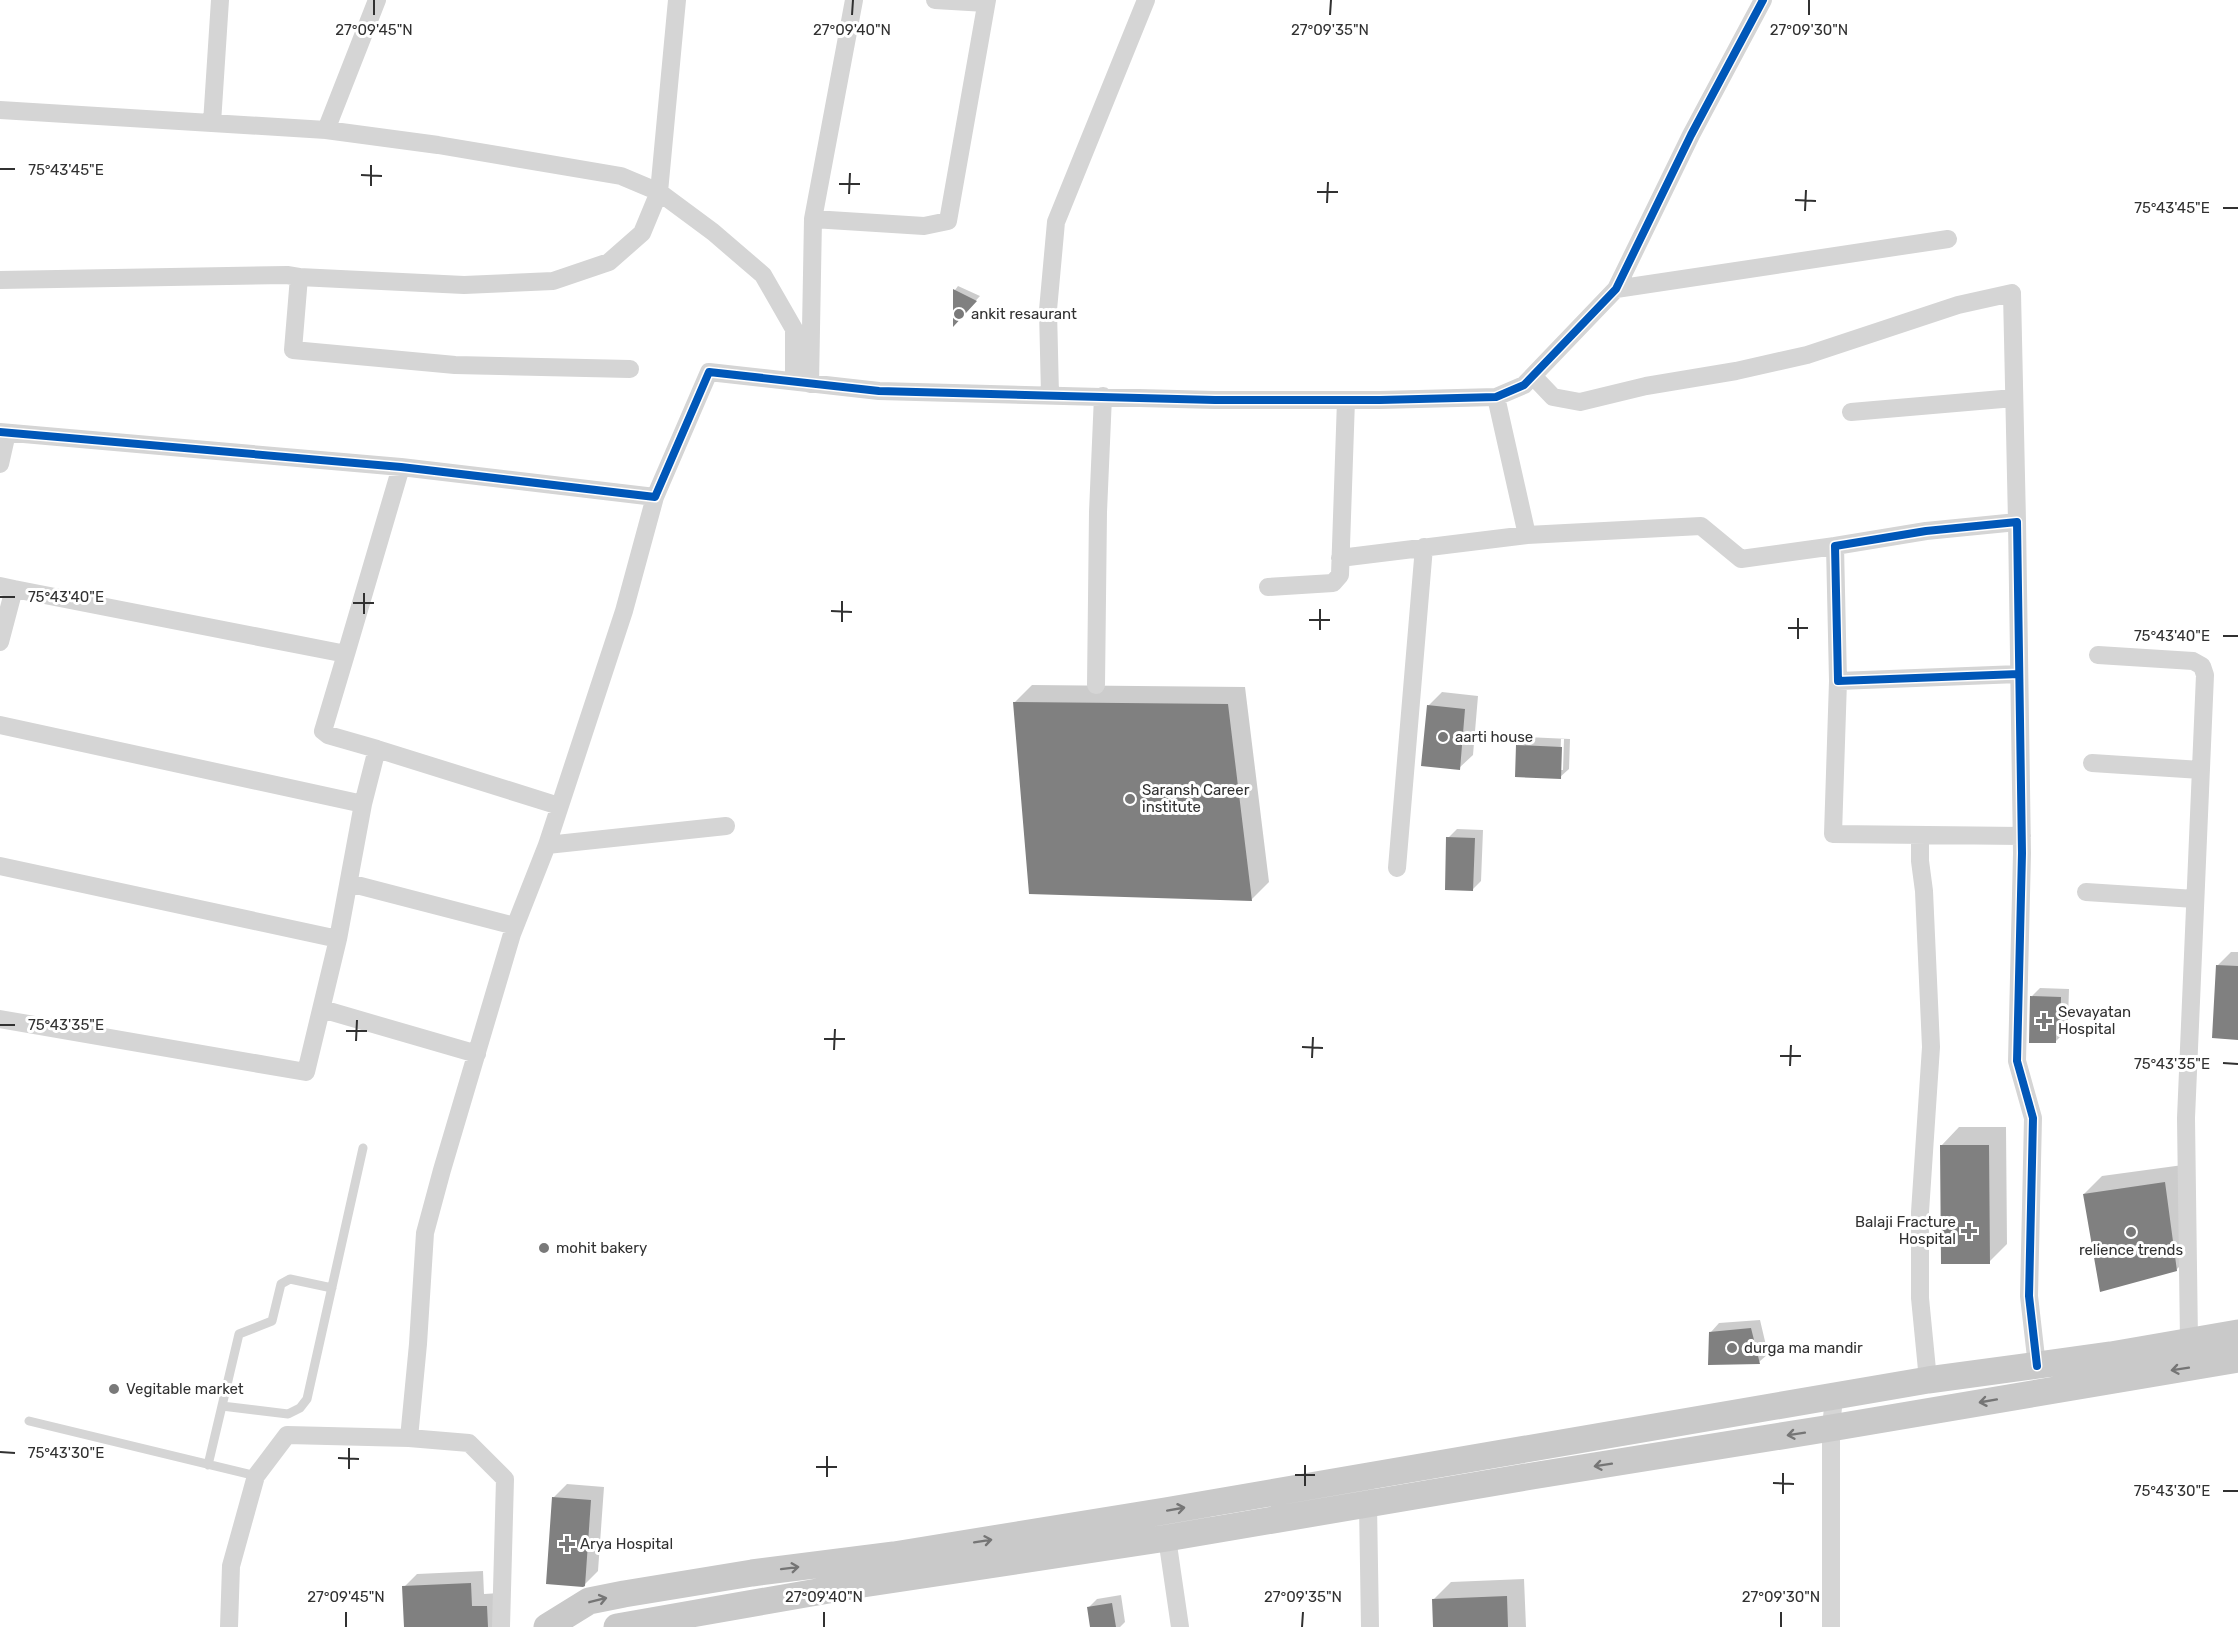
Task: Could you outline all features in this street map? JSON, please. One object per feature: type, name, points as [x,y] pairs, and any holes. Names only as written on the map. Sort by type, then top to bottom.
[{"type":"main road","points":[[547,1627],[590,1601],[624,1594],[752,1573],[894,1555],[1153,1513],[1928,1380],[2037,1366],[2238,1333]]},
{"type":"main road","points":[[617,1627],[863,1584],[1167,1538],[2238,1359]]},
{"type":"street","points":[[212,123],[220,0]]},
{"type":"street","points":[[326,130],[376,0]]},
{"type":"street","points":[[0,280],[287,275],[464,285],[553,280],[609,262],[642,233],[659,192],[677,0]]},
{"type":"street","points":[[802,383],[813,219],[854,0]]},
{"type":"street","points":[[813,219],[924,226],[948,222],[986,1],[935,0]]},
{"type":"street","points":[[1050,395],[1048,310],[1056,222],[1146,0]]},
{"type":"street","points":[[409,1438],[422,1299],[425,1233],[442,1170],[516,926],[547,845],[624,611],[654,497],[709,372],[879,391],[1215,400],[1496,397],[1524,385],[1616,289],[1691,135],[1763,0]]},
{"type":"street","points":[[0,110],[326,130],[438,145],[621,176],[659,192],[713,232],[763,275],[794,329],[802,383]]},
{"type":"street","points":[[1616,289],[1948,239]]},
{"type":"street","points":[[298,277],[294,350],[455,365],[630,369]]},
{"type":"street","points":[[1533,376],[1553,398],[1580,402],[1646,386],[1736,371],[1807,355],[1958,305],[2012,293],[2022,836],[2017,1061],[2033,1119],[2028,1296],[2037,1366]]},
{"type":"street","points":[[1096,685],[1098,512],[1103,396]]},
{"type":"street","points":[[1496,397],[1527,535]]},
{"type":"street","points":[[1851,412],[2014,398]]},
{"type":"street","points":[[1268,587],[1333,583],[1340,574],[1346,400]]},
{"type":"street","points":[[0,465],[4,432],[401,467],[654,497]]},
{"type":"street","points":[[401,467],[323,731],[328,735],[559,806]]},
{"type":"street","points":[[1340,558],[1527,535],[1701,526],[1742,559],[1926,531],[2017,522]]},
{"type":"street","points":[[1835,546],[1838,681],[1833,834],[2022,836]]},
{"type":"street","points":[[1397,868],[1424,547]]},
{"type":"street","points":[[0,642],[7,588],[346,654]]},
{"type":"street","points":[[2098,656],[2193,662],[2202,666],[2205,675],[2186,1118],[2189,1341]]},
{"type":"street","points":[[1838,681],[2019,674]]},
{"type":"street","points":[[0,725],[363,804]]},
{"type":"street","points":[[0,1019],[306,1072],[338,939],[363,804],[377,749]]},
{"type":"street","points":[[2092,763],[2201,770]]},
{"type":"street","points":[[547,845],[726,826]]},
{"type":"street","points":[[1920,835],[1931,1047],[1920,1212],[1920,1298],[1928,1380]]},
{"type":"street","points":[[0,866],[338,939]]},
{"type":"street","points":[[349,883],[516,926]]},
{"type":"street","points":[[2086,892],[2195,899]]},
{"type":"street","points":[[322,1009],[477,1054]]},
{"type":"street","points":[[1831,1627],[1831,1428],[1834,1397]]},
{"type":"street","points":[[229,1627],[231,1566],[256,1476],[287,1435],[409,1438],[469,1443],[505,1479],[501,1627]]},
{"type":"street","points":[[1368,1504],[1370,1627]]},
{"type":"street","points":[[1167,1538],[1180,1627]]},
{"type":"lane","points":[[222,1406],[288,1414],[300,1408],[307,1399],[363,1148]]},
{"type":"lane","points":[[208,1465],[239,1334],[272,1321],[281,1284],[290,1279],[332,1288]]},
{"type":"lane","points":[[29,1421],[256,1476]]},
{"type":"building","name":"ankit resaurant","points":[[953,289],[977,301],[953,327]]},
{"type":"building","name":"Saransh Career institute","points":[[1013,702],[1228,704],[1252,901],[1029,894]]},
{"type":"building","name":"aarti house","points":[[1427,705],[1465,709],[1460,770],[1421,766]]},
{"type":"building","points":[[1516,745],[1562,747],[1561,779],[1515,777]]},
{"type":"building","points":[[1446,837],[1475,838],[1473,891],[1445,890]]},
{"type":"building","points":[[2216,965],[2238,966],[2238,1040],[2212,1038]]},
{"type":"building","points":[[2030,996],[2061,997],[2060,1030],[2056,1030],[2056,1043],[2029,1043]]},
{"type":"building","points":[[1940,1145],[1989,1145],[1990,1264],[1941,1264]]},
{"type":"building","name":"relience trends","points":[[2165,1182],[2177,1271],[2100,1292],[2083,1194]]},
{"type":"building","name":"durga ma mandir","points":[[1751,1328],[1760,1364],[1708,1365],[1709,1332]]},
{"type":"building","points":[[552,1497],[591,1500],[585,1586],[583,1587],[546,1584]]},
{"type":"building","points":[[471,1583],[472,1606],[487,1606],[488,1627],[404,1627],[402,1586]]},
{"type":"building","points":[[1507,1596],[1508,1627],[1433,1627],[1432,1599]]},
{"type":"building","points":[[1112,1603],[1116,1627],[1090,1627],[1087,1607]]},
{"type":"cycle path","points":[[0,432],[401,467],[655,497],[709,372],[879,391],[1215,400],[1496,397],[1524,385],[1616,289],[1691,135],[1763,0]]},
{"type":"cycle path","points":[[2019,674],[1838,681],[1835,546],[1926,531],[2017,522],[2022,853],[2017,1061],[2033,1118],[2029,1296],[2037,1366]]},
{"type":"place","name":"ankit resaurant","points":[[959,314]]},
{"type":"place","name":"aarti house","points":[[1443,737]]},
{"type":"place","name":"Saransh Career institute","points":[[1130,799]]},
{"type":"place","name":"Sevayatan Hospital","points":[[2044,1021]]},
{"type":"place","name":"Balaji Fracture Hospital","points":[[1969,1231]]},
{"type":"place","name":"relience trends","points":[[2131,1232]]},
{"type":"place","name":"mohit bakery","points":[[544,1248]]},
{"type":"place","name":"durga ma mandir","points":[[1732,1348]]},
{"type":"place","name":"Vegitable market","points":[[114,1389]]},
{"type":"place","name":"Arya Hospital","points":[[567,1544]]}]
